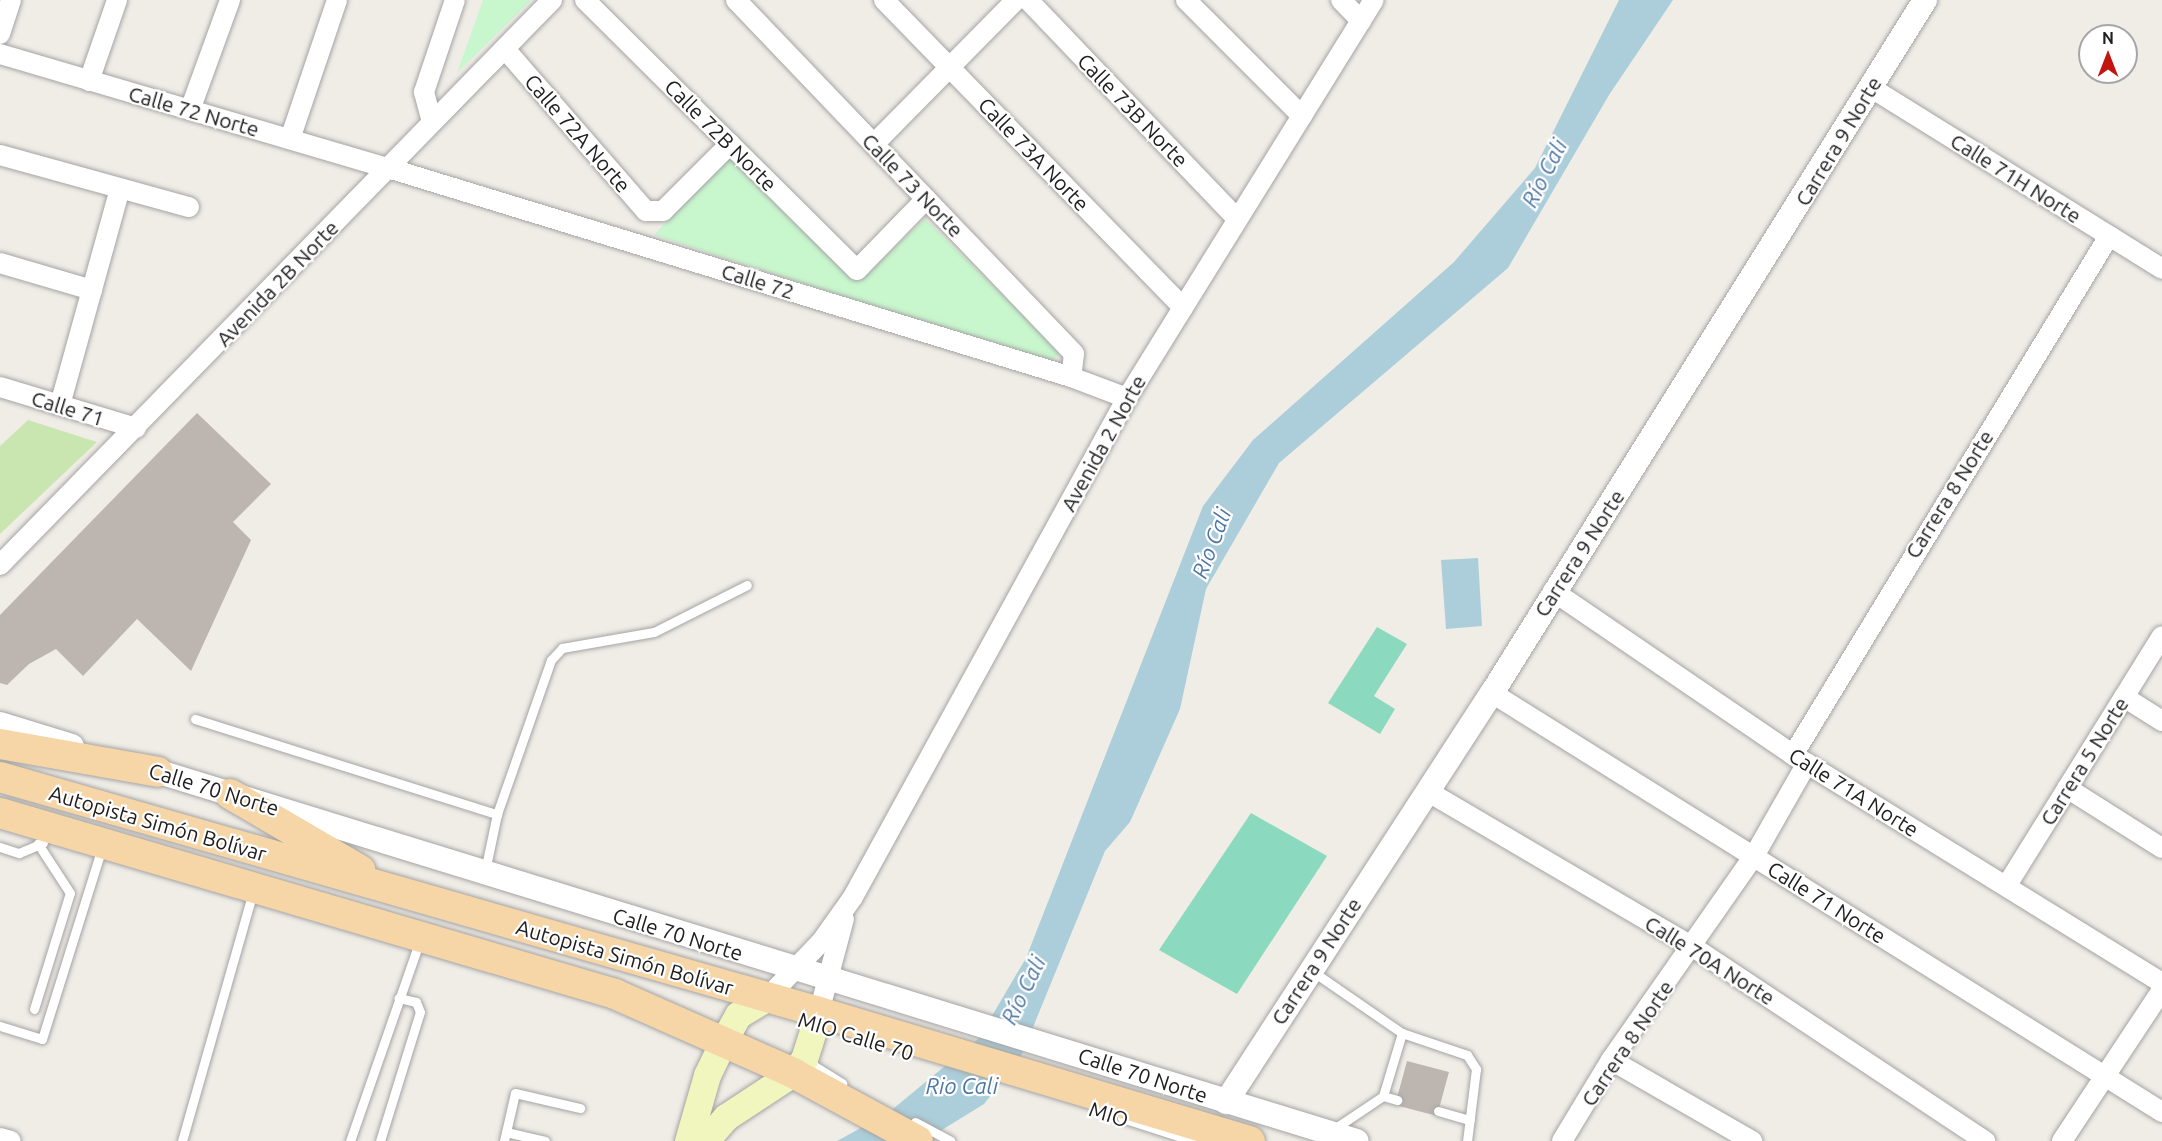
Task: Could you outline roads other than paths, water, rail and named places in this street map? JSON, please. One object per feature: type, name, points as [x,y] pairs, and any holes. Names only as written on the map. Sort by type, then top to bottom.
[{"type":"main road","points":[[0,744],[158,772]]},
{"type":"main road","name":"Autopista Simón Bolívar","points":[[0,777],[396,891],[817,1021],[882,1033],[1033,1075],[1250,1141]]},
{"type":"main road","points":[[230,794],[396,891]]},
{"type":"main road","name":"Autopista Simón Bolívar","points":[[0,813],[615,994],[724,1040],[799,1066],[914,1130]]},
{"type":"main road","points":[[688,1141],[707,1075],[738,1015],[770,1006]]},
{"type":"main road","points":[[705,1141],[726,1117],[799,1066],[817,1021]]},
{"type":"street","points":[[0,34],[11,0]]},
{"type":"street","points":[[89,81],[117,0]]},
{"type":"street","points":[[190,110],[230,0]]},
{"type":"street","points":[[290,139],[337,0]]},
{"type":"street","points":[[432,122],[424,92],[455,0]]},
{"type":"street","name":"Avenida 2B Norte","points":[[0,566],[552,0]]},
{"type":"street","name":"Calle 72B Norte","points":[[585,0],[857,270],[926,199]]},
{"type":"street","name":"Calle 73 Norte","points":[[736,0],[1074,354],[1071,377]]},
{"type":"street","name":"Calle 73A Norte","points":[[884,0],[1183,307]]},
{"type":"street","points":[[874,144],[1016,0]]},
{"type":"street","name":"Calle 73B Norte","points":[[1028,0],[1237,219]]},
{"type":"street","points":[[1186,0],[1302,116]]},
{"type":"street","points":[[1341,0],[1361,21]]},
{"type":"street","name":"Avenida 2 Norte","points":[[770,1006],[794,969],[833,927],[853,897],[1127,398],[1374,0]]},
{"type":"street","name":"Carrera 9 Norte","points":[[1226,1102],[1310,969],[1492,693],[1553,591],[1642,455],[1925,0]]},
{"type":"street","name":"Calle 72A Norte","points":[[505,49],[646,211],[655,213],[663,211],[730,144]]},
{"type":"street","name":"Calle 72 Norte","points":[[0,54],[388,168]]},
{"type":"street","name":"Calle 71H Norte","points":[[1870,87],[2162,269]]},
{"type":"street","points":[[0,155],[189,207]]},
{"type":"street","name":"Calle 72","points":[[388,168],[1071,377],[1127,398]]},
{"type":"street","points":[[60,405],[120,188]]},
{"type":"street","name":"Carrera 8 Norte","points":[[1562,1141],[1611,1060],[1693,947],[1754,856],[1800,759],[2109,236]]},
{"type":"street","points":[[0,263],[92,290]]},
{"type":"street","name":"Calle 71","points":[[0,387],[136,428]]},
{"type":"street","name":"Calle 71A Norte","points":[[1553,591],[1800,759],[2162,983]]},
{"type":"street","name":"Carrera 5 Norte","points":[[2007,885],[2162,636]]},
{"type":"street","name":"Calle 71 Norte","points":[[1492,693],[2162,1112]]},
{"type":"street","points":[[2124,698],[2162,721]]},
{"type":"street","name":"Calle 70 Norte","points":[[0,724],[1357,1141]]},
{"type":"street","points":[[2067,788],[2162,848]]},
{"type":"street","name":"Calle 70A Norte","points":[[1427,791],[1693,947],[1985,1141]]},
{"type":"street","name":"Avenida 2 Norte","points":[[817,1021],[827,978],[853,897]]},
{"type":"street","points":[[2062,1141],[2162,990]]},
{"type":"street","points":[[1611,1060],[1752,1141]]},
{"type":"street","points":[[0,1138],[11,1141]]},
{"type":"lane","points":[[485,873],[497,814],[551,660],[562,648],[654,632],[747,585]]},
{"type":"lane","points":[[195,719],[497,814]]},
{"type":"lane","points":[[0,847],[20,853],[66,832]]},
{"type":"lane","points":[[0,1026],[42,1039],[103,843]]},
{"type":"lane","points":[[34,1009],[70,893],[38,844]]},
{"type":"lane","points":[[183,1141],[254,887]]},
{"type":"lane","points":[[350,1141],[398,998],[410,977],[421,937]]},
{"type":"lane","points":[[1310,969],[1402,1033],[1467,1055],[1476,1069],[1467,1141]]},
{"type":"lane","points":[[380,1141],[420,1012],[416,1002],[398,998]]},
{"type":"lane","points":[[1329,1132],[1383,1096],[1402,1033]]},
{"type":"lane","points":[[544,1141],[505,1136],[514,1093],[579,1108]]},
{"type":"lane","points":[[1383,1096],[1397,1100]]},
{"type":"lane","points":[[1438,1111],[1470,1120]]},
{"type":"lane","name":"MIO","points":[[1115,1116],[1193,1141]]},
{"type":"lane","points":[[914,1130],[950,1141]]},
{"type":"water","name":"Rio Cali","points":[[1619,0],[1673,0],[1609,95],[1508,268],[1279,463],[1206,589],[1180,709],[1130,822],[1105,851],[1020,1059],[984,1104],[924,1141],[837,1141],[888,1113],[979,1038],[1026,958],[1203,506],[1253,440],[1454,262],[1535,168]]},
{"type":"water","points":[[1478,558],[1482,626],[1446,629],[1441,560]]},
{"type":"water label","name":"Río Cali","points":[[1544,173]]},
{"type":"water label","name":"Río Cali","points":[[1211,543]]},
{"type":"water label","name":"Río Cali","points":[[1023,990]]}]
